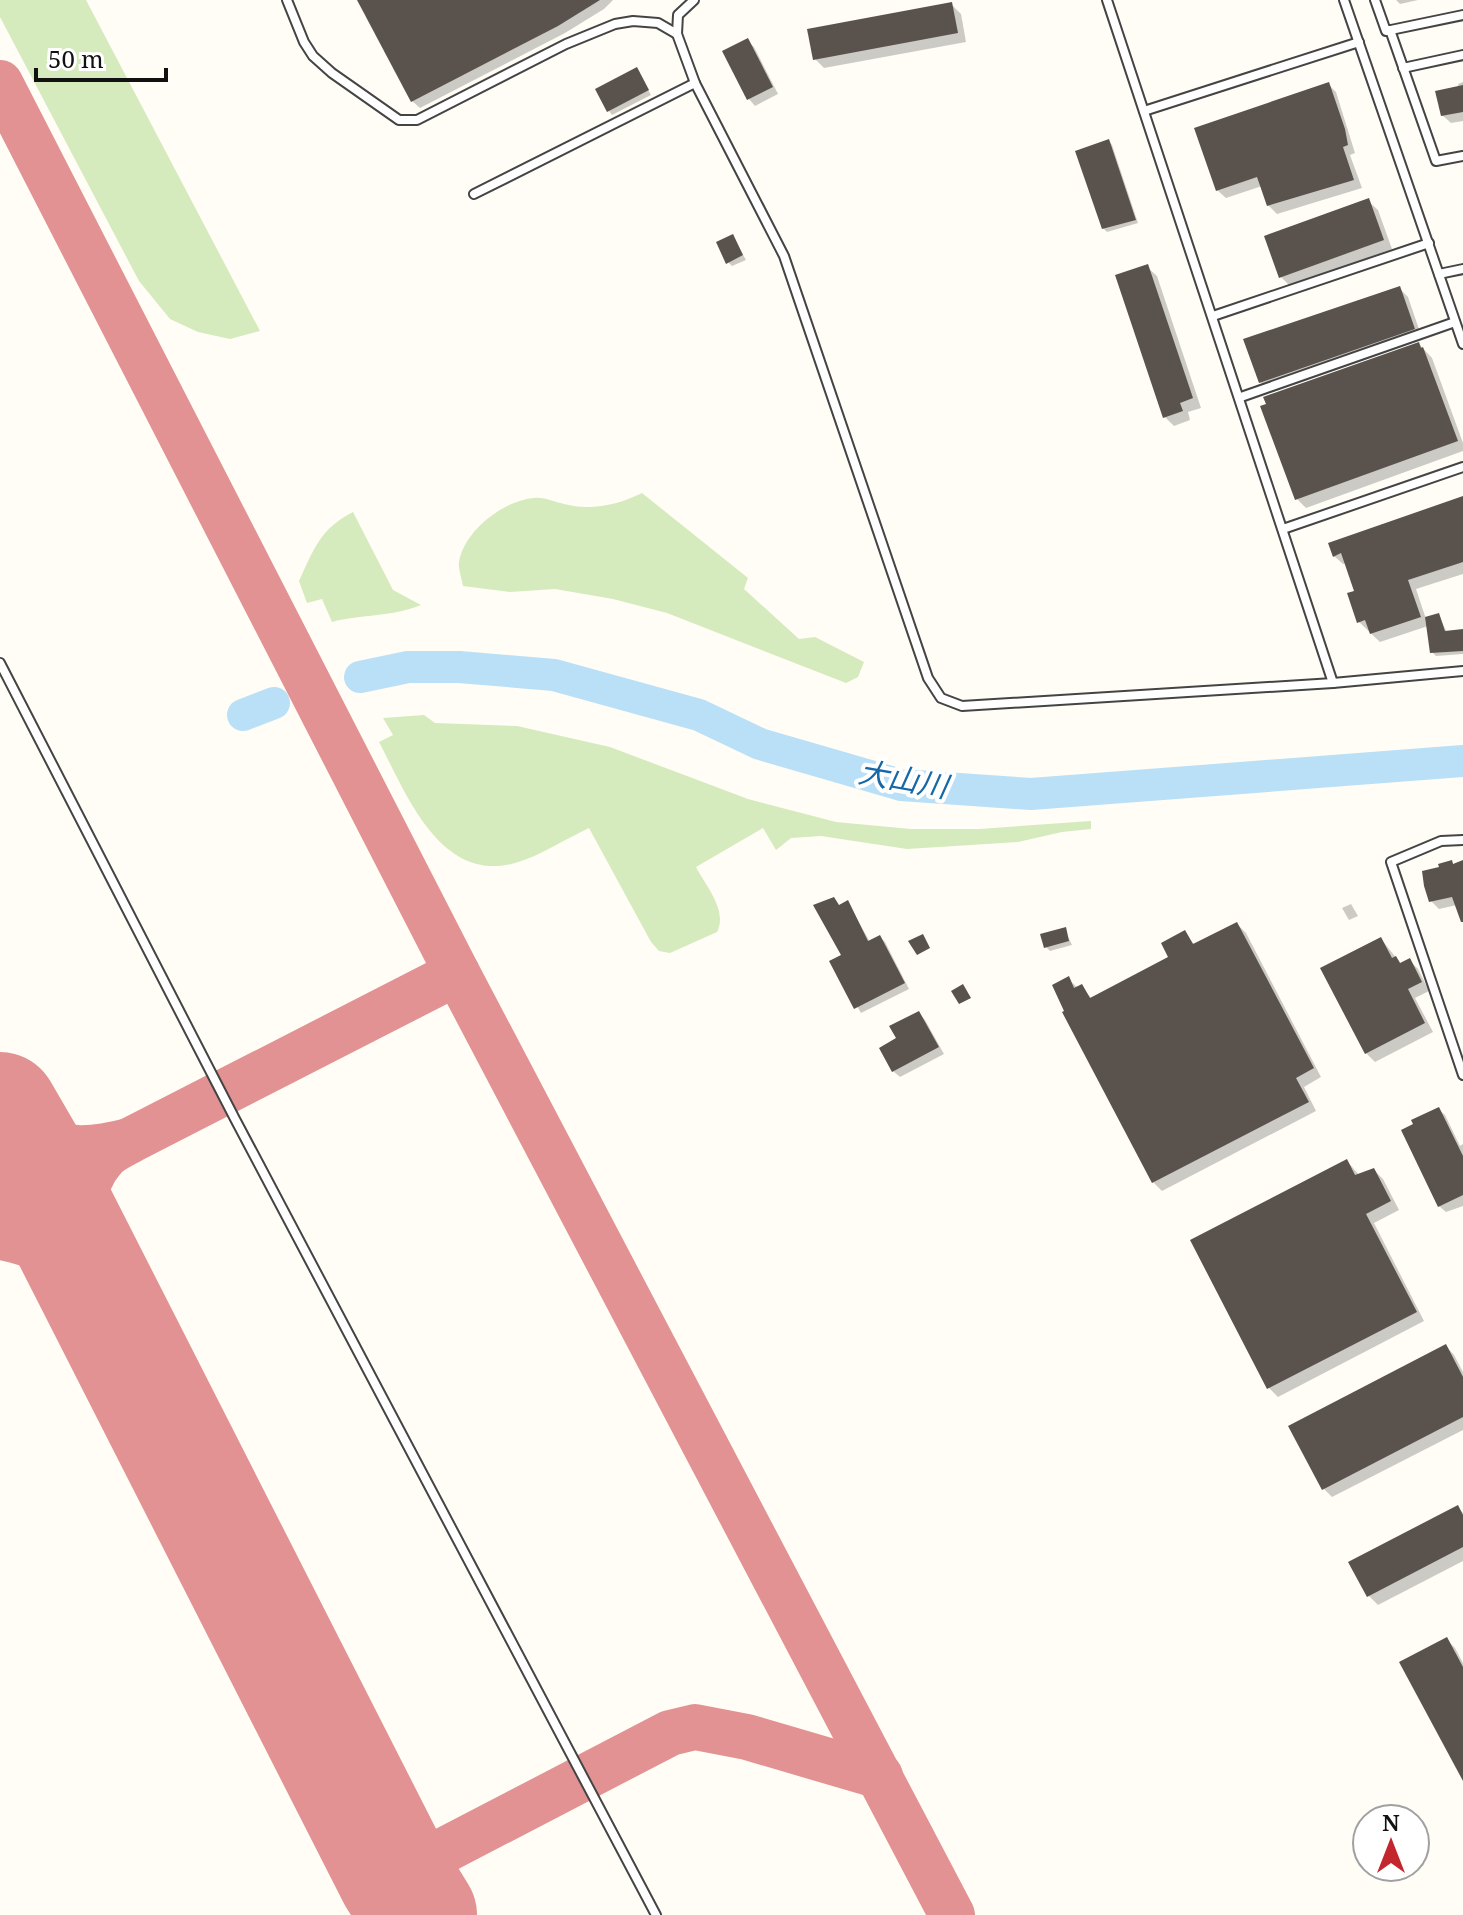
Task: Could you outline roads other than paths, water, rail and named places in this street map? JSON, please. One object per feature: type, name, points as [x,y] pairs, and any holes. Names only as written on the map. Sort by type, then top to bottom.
[{"type":"lane","points":[[287,0],[313,56],[399,120],[417,120],[566,44],[615,24],[633,21],[658,23],[677,34]]},
{"type":"lane","points":[[694,0],[678,15],[677,34],[695,83],[784,256],[928,678],[941,698],[962,706],[1333,683],[1463,671]]},
{"type":"lane","points":[[1107,0],[1241,397],[1333,683]]},
{"type":"lane","points":[[1344,0],[1463,344]]},
{"type":"lane","points":[[1375,0],[1386,31],[1463,15]]},
{"type":"lane","points":[[1390,30],[1436,161],[1463,156]]},
{"type":"lane","points":[[1144,111],[1359,42]]},
{"type":"lane","points":[[1403,68],[1463,55]]},
{"type":"lane","points":[[474,194],[695,83]]},
{"type":"lane","points":[[1213,316],[1429,243]]},
{"type":"lane","points":[[1439,274],[1463,269]]},
{"type":"lane","points":[[1241,397],[1455,322]]},
{"type":"lane","points":[[1283,529],[1463,467]]},
{"type":"lane","points":[[0,663],[243,1133],[656,1915]]},
{"type":"lane","points":[[1463,840],[1441,841],[1391,862],[1463,1075]]},
{"type":"waterway","name":"大山川","points":[[360,677],[408,667],[459,667],[554,675],[699,715],[760,744],[901,785],[1031,794],[1463,761]]},
{"type":"waterway","name":"大山川","points":[[243,715],[274,703]]}]
